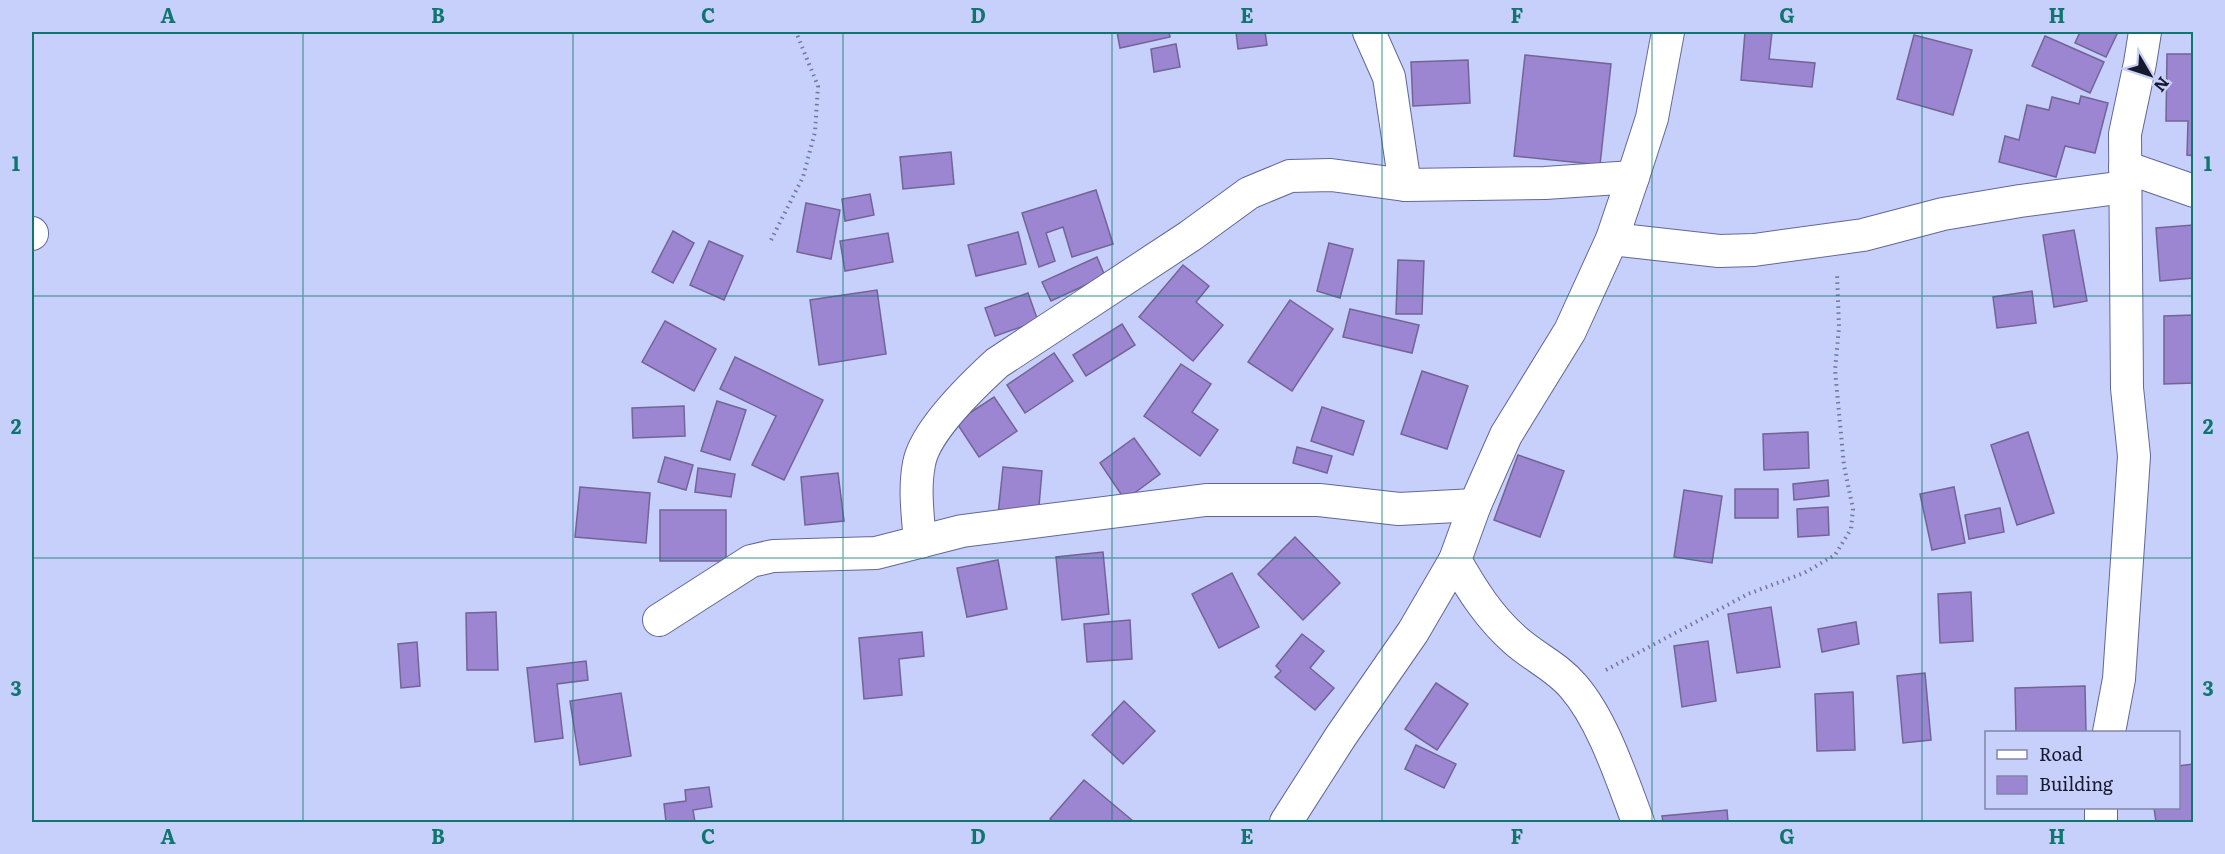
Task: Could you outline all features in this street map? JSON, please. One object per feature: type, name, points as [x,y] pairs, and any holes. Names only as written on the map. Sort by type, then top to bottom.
[{"type":"street","points":[[1370,32],[1389,76],[1405,185]]},
{"type":"street","points":[[1286,822],[1341,735],[1413,632],[1455,560],[1475,505],[1506,435],[1570,331],[1612,239],[1633,177],[1652,118],[1668,32]]},
{"type":"street","points":[[2109,731],[2119,679],[2134,456],[2127,388],[2125,134],[2145,32]]},
{"type":"street","points":[[920,542],[917,507],[918,464],[924,446],[972,385],[997,363],[1190,236],[1249,193],[1290,176],[1331,175],[1405,185],[1545,183],[1633,177]]},
{"type":"street","points":[[1612,239],[1719,251],[1754,250],[1863,235],[1943,214],[2020,201],[2125,177],[2193,191]]},
{"type":"street","points":[[659,621],[751,561],[772,556],[876,553],[962,531],[1206,500],[1319,500],[1399,509],[1475,505]]},
{"type":"street","points":[[1455,560],[1478,601],[1500,625],[1515,640],[1574,686],[1592,712],[1638,822]]},
{"type":"path","points":[[771,240],[803,177],[815,132],[818,86],[796,32]]},
{"type":"path","points":[[1574,686],[1748,594],[1804,573],[1835,555],[1851,529],[1853,509],[1844,466],[1835,370],[1839,327],[1835,240]]},
{"type":"building","points":[[1117,32],[1169,32],[1170,37],[1120,48]]},
{"type":"building","points":[[1236,32],[1265,32],[1267,45],[1238,49]]},
{"type":"building","points":[[1745,32],[1772,32],[1769,59],[1815,63],[1812,87],[1741,80]]},
{"type":"building","points":[[2080,32],[2118,32],[2106,57],[2075,43]]},
{"type":"building","points":[[1914,35],[1972,50],[1953,115],[1897,99]]},
{"type":"building","points":[[2045,36],[2104,62],[2090,93],[2032,66]]},
{"type":"building","points":[[1176,44],[1180,67],[1154,72],[1151,49]]},
{"type":"building","points":[[2167,54],[2194,54],[2194,156],[2187,155],[2188,121],[2166,121]]},
{"type":"building","points":[[1525,55],[1611,64],[1600,165],[1514,156]]},
{"type":"building","points":[[1468,60],[1470,103],[1413,106],[1411,62]]},
{"type":"building","points":[[2081,96],[2108,103],[2095,153],[2065,146],[2056,177],[1999,162],[2005,136],[2019,140],[2027,105],[2049,110],[2052,97],[2079,104]]},
{"type":"building","points":[[951,152],[954,184],[903,189],[900,157]]},
{"type":"building","points":[[1096,190],[1113,244],[1072,257],[1063,227],[1046,233],[1055,261],[1039,267],[1022,213]]},
{"type":"building","points":[[870,194],[874,215],[845,221],[842,199]]},
{"type":"building","points":[[806,203],[840,210],[831,259],[797,252]]},
{"type":"building","points":[[2193,225],[2194,278],[2160,281],[2156,228]]},
{"type":"building","points":[[2074,230],[2087,301],[2054,307],[2043,235]]},
{"type":"building","points":[[673,231],[694,243],[673,283],[652,272]]},
{"type":"building","points":[[1018,232],[1026,264],[976,276],[968,245]]},
{"type":"building","points":[[888,233],[893,262],[845,271],[840,241]]},
{"type":"building","points":[[709,241],[743,256],[724,300],[690,285]]},
{"type":"building","points":[[1329,243],[1353,249],[1340,298],[1317,291]]},
{"type":"building","points":[[1097,257],[1105,276],[1051,301],[1042,282]]},
{"type":"building","points":[[1398,260],[1424,261],[1422,314],[1396,314]]},
{"type":"building","points":[[1183,265],[1209,286],[1196,302],[1223,325],[1193,361],[1139,317]]},
{"type":"building","points":[[877,290],[886,354],[819,365],[810,300]]},
{"type":"building","points":[[2032,291],[2036,323],[1997,328],[1993,297]]},
{"type":"building","points":[[1028,293],[1038,321],[995,336],[985,308]]},
{"type":"building","points":[[1290,300],[1333,329],[1292,391],[1248,362]]},
{"type":"building","points":[[1350,309],[1419,325],[1412,353],[1343,337]]},
{"type":"building","points":[[2194,315],[2194,383],[2164,384],[2164,316]]},
{"type":"building","points":[[665,321],[716,349],[694,391],[642,362]]},
{"type":"building","points":[[1122,324],[1135,345],[1086,376],[1073,355]]},
{"type":"building","points":[[1054,353],[1073,381],[1025,413],[1007,385]]},
{"type":"building","points":[[735,357],[823,400],[784,480],[752,465],[776,416],[720,389]]},
{"type":"building","points":[[1181,364],[1211,384],[1192,412],[1218,430],[1200,456],[1144,416]]},
{"type":"building","points":[[1422,371],[1468,386],[1447,449],[1401,434]]},
{"type":"building","points":[[994,397],[1017,431],[979,457],[956,422]]},
{"type":"building","points":[[717,401],[746,410],[730,460],[701,451]]},
{"type":"building","points":[[684,406],[685,436],[633,438],[632,408]]},
{"type":"building","points":[[1322,407],[1364,421],[1353,455],[1311,441]]},
{"type":"building","points":[[1808,432],[1809,468],[1764,470],[1763,434]]},
{"type":"building","points":[[2028,432],[2054,513],[2017,525],[1991,445]]},
{"type":"building","points":[[1134,438],[1160,474],[1125,500],[1100,463]]},
{"type":"building","points":[[1297,447],[1332,456],[1327,473],[1293,463]]},
{"type":"building","points":[[1518,455],[1564,471],[1540,537],[1494,520]]},
{"type":"building","points":[[665,457],[693,465],[686,490],[658,482]]},
{"type":"building","points":[[1003,467],[1042,471],[1038,518],[998,515]]},
{"type":"building","points":[[698,468],[735,474],[731,497],[695,492]]},
{"type":"building","points":[[838,473],[844,521],[805,525],[801,477]]},
{"type":"building","points":[[1828,480],[1829,496],[1794,500],[1793,484]]},
{"type":"building","points":[[580,487],[650,493],[646,543],[575,537]]},
{"type":"building","points":[[1954,487],[1965,543],[1932,550],[1920,494]]},
{"type":"building","points":[[1735,489],[1778,489],[1778,518],[1735,518]]},
{"type":"building","points":[[1684,490],[1722,496],[1712,563],[1674,557]]},
{"type":"building","points":[[1828,507],[1829,535],[1798,537],[1797,509]]},
{"type":"building","points":[[2000,508],[2004,532],[1969,539],[1965,515]]},
{"type":"building","points":[[660,510],[726,510],[726,561],[660,561]]},
{"type":"building","points":[[1295,537],[1340,583],[1303,620],[1258,574]]},
{"type":"building","points":[[2194,546],[2194,611],[2192,611]]},
{"type":"building","points":[[1103,552],[1109,614],[1062,620],[1056,557]]},
{"type":"building","points":[[998,560],[1007,609],[967,617],[957,568]]},
{"type":"building","points":[[1232,573],[1259,627],[1219,648],[1192,594]]},
{"type":"building","points":[[1971,592],[1973,641],[1940,643],[1938,594]]},
{"type":"building","points":[[1771,607],[1780,667],[1737,673],[1728,614]]},
{"type":"building","points":[[496,612],[498,670],[467,670],[466,613]]},
{"type":"building","points":[[1130,620],[1132,659],[1087,662],[1084,624]]},
{"type":"building","points":[[1856,622],[1859,644],[1822,652],[1818,629]]},
{"type":"building","points":[[922,632],[924,656],[899,659],[902,695],[864,699],[859,638]]},
{"type":"building","points":[[1302,634],[1324,651],[1310,668],[1334,688],[1315,710],[1275,677],[1281,671],[1276,666]]},
{"type":"building","points":[[1708,641],[1716,701],[1682,707],[1674,646]]},
{"type":"building","points":[[417,642],[420,686],[401,688],[398,644]]},
{"type":"building","points":[[586,661],[588,680],[557,684],[563,738],[535,742],[527,668]]},
{"type":"building","points":[[1925,673],[1931,740],[1903,743],[1897,676]]},
{"type":"building","points":[[1436,683],[1468,704],[1437,750],[1405,729]]},
{"type":"building","points":[[2085,686],[2086,731],[2016,731],[2015,688]]},
{"type":"building","points":[[1853,692],[1855,750],[1817,751],[1815,694]]},
{"type":"building","points":[[621,693],[631,756],[580,765],[570,701]]},
{"type":"building","points":[[1124,701],[1155,731],[1123,764],[1092,735]]},
{"type":"building","points":[[1416,745],[1456,764],[1444,788],[1405,769]]},
{"type":"building","points":[[2193,764],[2194,822],[2156,822],[2154,809],[2180,809],[2180,766]]},
{"type":"building","points":[[1084,780],[1133,821],[1054,822],[1050,819]]},
{"type":"building","points":[[709,787],[712,807],[693,810],[695,822],[666,822],[664,804],[686,801],[685,790]]},
{"type":"building","points":[[1727,810],[1728,822],[1663,822],[1662,816]]}]
